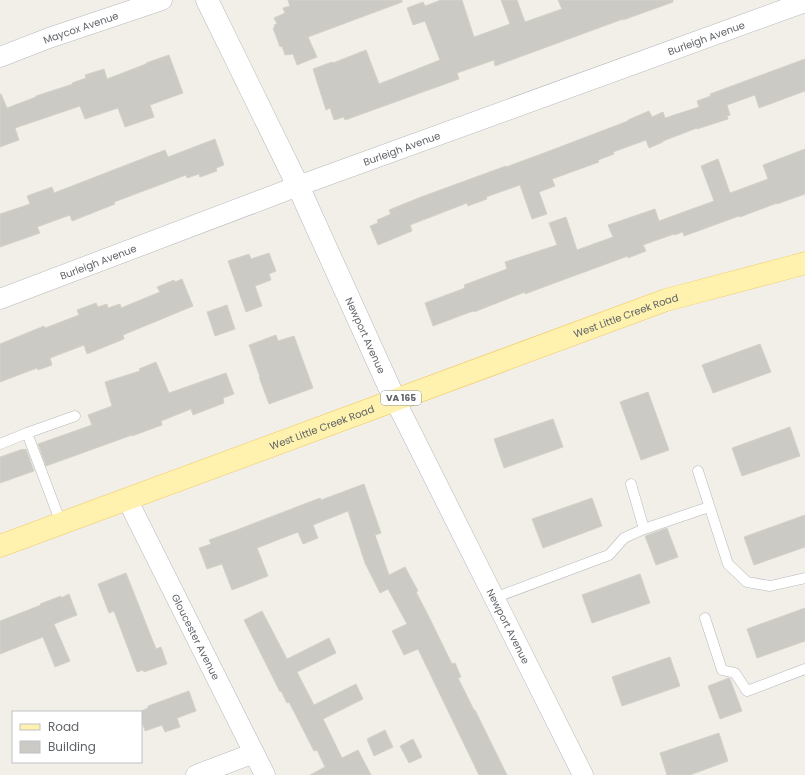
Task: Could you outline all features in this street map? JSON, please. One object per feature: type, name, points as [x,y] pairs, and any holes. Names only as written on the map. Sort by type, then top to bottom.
[{"type":"main road","name":"West Little Creek Road","points":[[0,546],[666,300],[805,263]]},
{"type":"street","name":"Maycox Avenue","points":[[0,57],[49,38],[162,0]]},
{"type":"street","name":"Newport Avenue","points":[[207,0],[298,186],[395,400],[583,775]]},
{"type":"street","name":"Burleigh Avenue","points":[[0,299],[298,186],[805,2]]},
{"type":"street","name":"Gloucester Avenue","points":[[127,499],[265,775]]},
{"type":"street","points":[[196,775],[254,753]]},
{"type":"lane","points":[[0,444],[75,416]]},
{"type":"lane","points":[[27,433],[60,523]]},
{"type":"lane","points":[[698,471],[728,564],[747,582],[770,586],[805,578]]},
{"type":"lane","points":[[631,484],[644,529]]},
{"type":"lane","points":[[494,598],[609,555],[624,538],[644,529],[709,507]]},
{"type":"lane","points":[[705,618],[722,670],[735,673],[747,691],[805,669]]},
{"type":"building","points":[[288,0],[402,0],[402,2],[308,37],[317,57],[297,65],[293,54],[285,55],[282,46],[280,47],[273,28],[275,27],[274,25],[277,24],[274,18],[285,13],[283,8],[290,6]]},
{"type":"building","points":[[441,0],[462,0],[474,37],[510,24],[501,0],[517,0],[525,22],[562,9],[558,0],[673,0],[673,2],[495,66],[494,60],[457,73],[459,79],[345,120],[344,117],[334,120],[330,108],[326,110],[313,69],[366,50],[379,84],[440,60],[425,21],[413,25],[407,8],[423,2],[425,6]]},
{"type":"building","points":[[169,55],[183,93],[150,105],[154,117],[125,127],[118,108],[85,119],[80,106],[15,128],[19,140],[0,147],[0,94],[7,108],[36,96],[73,84],[72,83],[86,78],[85,75],[104,69],[107,79]]},
{"type":"building","points":[[805,59],[805,91],[759,108],[755,95],[727,105],[730,115],[727,116],[728,119],[697,128],[649,148],[646,140],[613,152],[614,154],[598,160],[599,162],[552,179],[555,186],[539,192],[547,214],[532,219],[520,185],[486,197],[487,199],[468,206],[467,203],[410,225],[412,231],[378,245],[370,226],[378,223],[377,220],[391,214],[389,210],[421,197],[552,150],[628,121],[649,111],[652,117],[663,112],[665,118],[699,107],[697,101],[711,96],[710,94]]},
{"type":"building","points":[[215,139],[224,165],[216,168],[217,171],[200,177],[199,174],[187,178],[186,175],[114,202],[115,204],[72,221],[70,215],[37,227],[40,233],[0,247],[0,214],[30,204],[27,196],[52,187],[54,193],[165,150],[168,157]]},
{"type":"building","points":[[805,149],[805,194],[684,236],[683,232],[643,245],[646,251],[628,258],[628,256],[433,326],[425,303],[465,288],[464,285],[507,269],[505,262],[557,245],[549,223],[566,217],[577,250],[613,237],[608,225],[655,209],[659,221],[714,201],[701,166],[718,159],[730,193],[768,179],[763,165]]},
{"type":"building","points":[[269,253],[276,271],[269,274],[271,280],[255,286],[262,306],[246,312],[228,261],[249,254],[251,259]]},
{"type":"building","points":[[182,279],[193,306],[123,335],[124,339],[87,354],[84,345],[50,358],[52,365],[38,370],[37,368],[0,382],[0,344],[44,326],[45,328],[79,315],[77,310],[96,303],[98,307],[107,304],[108,308],[120,304],[121,308],[160,292],[157,287],[174,280],[175,282]]},
{"type":"building","points":[[227,305],[235,329],[215,336],[207,312]]},
{"type":"building","points":[[276,335],[278,341],[294,336],[313,388],[269,404],[249,345]]},
{"type":"building","points":[[760,344],[771,372],[713,393],[702,365]]},
{"type":"building","points":[[156,362],[169,393],[226,373],[234,394],[223,398],[224,403],[193,415],[191,409],[161,421],[162,425],[46,466],[38,444],[92,425],[88,415],[112,406],[105,382],[140,371],[139,369]]},
{"type":"building","points":[[648,392],[669,450],[641,460],[620,402]]},
{"type":"building","points":[[553,419],[563,447],[504,468],[494,439]]},
{"type":"building","points":[[790,427],[800,456],[742,476],[732,448]]},
{"type":"building","points":[[26,449],[34,471],[0,483],[0,457]]},
{"type":"building","points":[[364,484],[381,533],[375,535],[389,575],[405,567],[418,591],[416,592],[452,664],[455,663],[461,677],[458,678],[507,775],[479,775],[418,649],[404,655],[392,631],[407,624],[388,589],[380,593],[365,563],[348,511],[313,525],[318,538],[303,544],[298,532],[257,548],[268,576],[232,590],[222,564],[207,569],[199,548],[211,544],[209,540],[320,498],[321,500]]},
{"type":"building","points":[[592,498],[602,526],[543,548],[532,519]]},
{"type":"building","points":[[805,515],[805,547],[754,565],[744,537]]},
{"type":"building","points":[[667,528],[678,557],[656,565],[645,536]]},
{"type":"building","points":[[126,573],[156,649],[161,647],[167,664],[144,672],[143,670],[137,672],[114,611],[109,613],[98,584]]},
{"type":"building","points":[[640,574],[650,603],[592,623],[582,595]]},
{"type":"building","points":[[69,594],[77,615],[54,624],[70,661],[55,667],[43,637],[0,654],[0,621],[41,605],[40,604]]},
{"type":"building","points":[[805,608],[805,641],[757,658],[747,629]]},
{"type":"building","points":[[262,611],[287,659],[329,638],[336,653],[297,672],[314,705],[356,684],[363,699],[323,719],[342,758],[358,750],[371,775],[310,775],[325,767],[317,750],[314,751],[289,702],[287,703],[281,691],[280,692],[244,620]]},
{"type":"building","points":[[670,657],[680,686],[622,706],[612,677]]},
{"type":"building","points":[[729,678],[742,711],[720,719],[708,686]]},
{"type":"building","points":[[189,691],[196,711],[177,718],[180,727],[165,732],[162,725],[145,731],[142,722],[141,711],[148,708],[148,706]]},
{"type":"building","points":[[385,730],[393,747],[374,756],[367,739]]},
{"type":"building","points":[[719,733],[728,761],[690,775],[667,775],[660,753]]},
{"type":"building","points":[[413,739],[422,757],[409,763],[400,746]]}]
